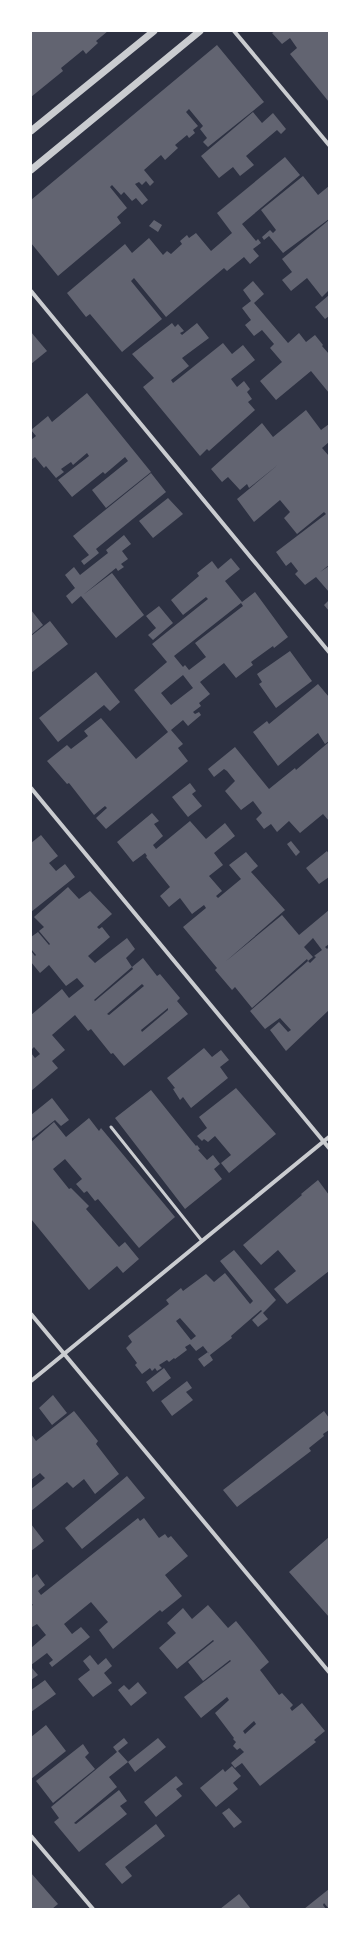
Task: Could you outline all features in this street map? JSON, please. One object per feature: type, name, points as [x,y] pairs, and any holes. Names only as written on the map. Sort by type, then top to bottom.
[{"type":"street","points":[[31,131],[154,31]]},
{"type":"street","points":[[31,170],[200,31]]},
{"type":"street","points":[[234,31],[329,145]]},
{"type":"street","points":[[31,291],[329,652]]},
{"type":"street","points":[[31,788],[329,1148]]},
{"type":"street","points":[[31,1381],[329,1137]]},
{"type":"street","points":[[31,1314],[329,1672]]},
{"type":"street","points":[[31,1836],[92,1909]]},
{"type":"lane","points":[[111,1127],[202,1240]]},
{"type":"building","points":[[31,31],[108,31],[96,41],[98,43],[86,54],[83,50],[61,68],[63,71],[31,97]]},
{"type":"building","points":[[275,31],[329,31],[329,102],[290,54],[297,48],[290,38],[282,44],[272,33]]},
{"type":"building","points":[[217,45],[264,102],[208,147],[203,142],[207,138],[200,129],[203,126],[189,109],[186,112],[198,126],[193,130],[195,133],[189,138],[187,135],[175,145],[178,148],[165,160],[161,155],[144,170],[154,182],[150,186],[146,181],[142,185],[139,182],[135,184],[148,200],[142,205],[136,198],[132,201],[124,192],[121,195],[112,185],[110,187],[127,208],[117,217],[121,223],[58,276],[31,243],[31,200]]},
{"type":"building","points":[[253,112],[262,123],[273,113],[286,129],[281,134],[277,130],[246,156],[254,165],[240,176],[233,167],[219,178],[201,156]]},
{"type":"building","points":[[285,157],[300,175],[242,224],[256,241],[258,239],[261,243],[253,249],[259,256],[250,264],[244,257],[227,271],[224,268],[166,317],[134,278],[131,281],[162,319],[122,352],[90,314],[86,317],[67,293],[125,244],[132,253],[149,238],[163,255],[167,251],[171,254],[182,244],[180,241],[187,235],[189,238],[196,233],[211,251],[232,233],[217,213]]},
{"type":"building","points":[[303,176],[318,195],[329,186],[329,219],[283,253],[269,236],[264,240],[262,237],[270,230],[273,233],[276,230],[261,210]]},
{"type":"building","points":[[154,220],[162,225],[158,232],[149,226]]},
{"type":"building","points":[[329,220],[329,293],[328,291],[322,297],[307,278],[291,291],[282,280],[292,272],[282,259]]},
{"type":"building","points":[[253,281],[264,294],[254,303],[288,343],[299,333],[306,342],[315,335],[323,345],[322,346],[329,354],[329,393],[311,371],[276,400],[260,381],[282,362],[270,348],[274,344],[262,330],[254,336],[245,325],[251,320],[242,308],[251,301],[243,290]]},
{"type":"building","points":[[329,295],[329,316],[325,319],[315,307]]},
{"type":"building","points":[[172,323],[175,327],[178,324],[184,331],[180,333],[182,335],[197,323],[209,338],[182,358],[189,366],[171,380],[173,383],[223,343],[232,354],[243,345],[255,360],[231,379],[237,387],[244,381],[250,389],[247,392],[252,399],[248,402],[255,410],[209,451],[207,449],[200,456],[143,387],[154,378],[132,354]]},
{"type":"building","points":[[31,332],[47,351],[31,364]]},
{"type":"building","points":[[87,393],[151,472],[106,508],[92,490],[128,461],[125,457],[105,474],[103,472],[72,497],[58,480],[89,456],[87,453],[73,465],[71,462],[61,469],[64,472],[56,478],[46,466],[44,468],[35,457],[31,460],[31,440],[36,436],[31,430],[48,416],[52,422]]},
{"type":"building","points":[[306,410],[321,430],[329,424],[329,442],[322,448],[329,456],[329,565],[320,572],[329,566],[329,592],[316,577],[305,585],[295,574],[298,571],[291,562],[286,566],[276,552],[326,514],[324,512],[297,534],[284,518],[290,512],[280,500],[254,522],[237,499],[279,464],[249,488],[247,484],[240,490],[228,477],[222,482],[211,469],[262,423],[273,437]]},
{"type":"building","points":[[151,473],[166,492],[96,549],[99,553],[84,565],[81,561],[89,555],[73,536]]},
{"type":"building","points":[[168,498],[183,514],[153,538],[139,521]]},
{"type":"building","points":[[124,535],[131,544],[122,551],[128,559],[121,564],[124,567],[118,571],[116,568],[83,595],[112,573],[144,615],[116,638],[81,596],[72,604],[66,596],[75,588],[65,575],[74,567],[80,575],[108,553],[106,550]]},
{"type":"building","points":[[231,558],[240,569],[225,581],[242,602],[255,592],[288,637],[274,648],[273,646],[251,662],[253,665],[236,678],[224,663],[200,682],[210,694],[199,703],[201,706],[193,712],[195,714],[199,712],[201,715],[188,726],[183,720],[171,730],[183,744],[178,748],[188,761],[106,829],[96,818],[107,808],[105,806],[94,815],[69,783],[67,784],[47,761],[67,745],[71,749],[88,736],[84,731],[101,718],[136,759],[168,732],[134,690],[167,662],[152,644],[208,599],[206,597],[183,615],[171,600],[199,576],[197,573],[212,561],[218,569]],"holes":[[[241,603],[243,606],[195,643],[206,657],[189,670],[185,665],[183,667],[174,656]],[[183,675],[193,688],[171,705],[161,693]]]},
{"type":"building","points":[[329,600],[329,611],[324,605]]},
{"type":"building","points":[[159,606],[173,623],[153,640],[148,635],[156,628],[146,616]]},
{"type":"building","points":[[31,610],[43,625],[31,635]]},
{"type":"building","points":[[50,621],[68,644],[31,673],[31,636]]},
{"type":"building","points":[[290,651],[312,681],[276,708],[259,684],[262,682],[257,674]]},
{"type":"building","points":[[96,672],[120,702],[110,711],[104,705],[58,742],[39,718]]},
{"type":"building","points":[[318,684],[329,697],[329,741],[325,744],[318,733],[278,766],[253,732],[267,721],[269,724]]},
{"type":"building","points":[[329,742],[329,821],[323,814],[300,833],[289,821],[277,832],[271,824],[264,829],[256,819],[262,813],[253,801],[241,810],[225,791],[235,781],[227,771],[224,769],[214,777],[208,769],[235,747],[269,789],[295,768],[296,770]]},
{"type":"building","points":[[190,783],[196,791],[192,794],[202,806],[188,817],[172,797]]},
{"type":"building","points":[[152,813],[159,821],[154,824],[163,836],[153,845],[156,849],[190,821],[206,839],[225,823],[235,836],[214,853],[223,865],[209,876],[222,891],[216,896],[218,898],[241,879],[229,865],[246,852],[258,866],[251,872],[285,910],[225,962],[282,915],[299,935],[329,910],[329,944],[325,947],[327,949],[329,947],[329,1010],[286,1051],[270,1030],[279,1022],[288,1032],[291,1030],[280,1018],[265,1029],[250,1011],[308,961],[307,959],[252,1008],[235,987],[232,990],[215,970],[217,968],[183,927],[206,908],[204,905],[192,914],[180,898],[169,907],[160,896],[170,887],[146,857],[147,856],[145,853],[133,862],[117,842]],"holes":[[[313,938],[322,950],[314,956],[316,957],[310,963],[308,961],[313,957],[304,947]]]},
{"type":"building","points":[[41,835],[58,856],[49,863],[56,871],[65,864],[75,877],[31,912],[31,843]]},
{"type":"building","points":[[291,841],[300,852],[296,856],[287,844]]},
{"type":"building","points":[[327,851],[329,854],[329,877],[319,884],[306,868]]},
{"type":"building","points":[[68,887],[79,899],[90,891],[112,914],[97,927],[99,929],[102,927],[110,937],[88,956],[95,963],[127,938],[135,949],[126,958],[132,967],[143,958],[157,976],[160,974],[180,998],[177,1001],[188,1014],[124,1066],[113,1053],[111,1054],[91,1029],[88,1031],[75,1015],[52,1035],[65,1050],[52,1061],[58,1068],[31,1091],[31,1053],[35,1058],[40,1054],[34,1047],[31,1050],[31,1015],[62,989],[69,998],[84,986],[77,978],[66,986],[49,965],[40,973],[31,962],[31,951],[35,956],[36,955],[31,949],[31,937],[38,932],[49,945],[50,944],[39,931],[44,927],[34,917]],"holes":[[[132,967],[133,969],[95,1001],[94,1000]],[[142,984],[144,986],[109,1015],[107,1014]],[[168,1008],[168,1010],[142,1032],[141,1030]]]},
{"type":"building","points":[[204,1048],[212,1057],[221,1050],[229,1060],[220,1067],[228,1078],[191,1108],[183,1097],[180,1100],[173,1089],[175,1088],[167,1078]]},
{"type":"building","points":[[236,1088],[276,1134],[229,1173],[221,1163],[231,1155],[215,1136],[208,1142],[204,1139],[202,1141],[197,1136],[207,1128],[199,1117]]},
{"type":"building","points":[[151,1090],[196,1146],[197,1145],[200,1149],[198,1150],[207,1160],[213,1155],[220,1164],[214,1169],[222,1179],[185,1209],[115,1118]]},
{"type":"building","points":[[52,1098],[69,1120],[61,1126],[55,1120],[31,1139],[31,1115]]},
{"type":"building","points":[[89,1118],[99,1131],[101,1128],[175,1217],[139,1248],[98,1199],[95,1201],[87,1191],[84,1193],[76,1184],[82,1179],[65,1159],[53,1169],[69,1189],[71,1188],[89,1206],[86,1209],[119,1247],[125,1242],[139,1259],[123,1273],[117,1266],[89,1290],[31,1219],[31,1142],[54,1122],[66,1137]]},
{"type":"building","points":[[318,1180],[329,1195],[329,1271],[287,1304],[274,1289],[296,1271],[278,1250],[261,1265],[243,1245]]},
{"type":"building","points":[[234,1250],[276,1300],[263,1313],[268,1319],[258,1327],[252,1320],[262,1311],[261,1310],[231,1336],[232,1338],[210,1355],[203,1346],[196,1351],[190,1344],[185,1347],[187,1350],[175,1359],[174,1358],[169,1362],[167,1360],[159,1365],[162,1368],[157,1371],[155,1368],[152,1371],[150,1368],[142,1374],[135,1365],[137,1363],[126,1348],[132,1342],[128,1336],[169,1304],[166,1300],[181,1288],[183,1291],[206,1274],[214,1282],[225,1273],[250,1304],[253,1301],[220,1261]],"holes":[[[180,1318],[196,1336],[191,1340],[176,1321]]]},
{"type":"building","points":[[208,1352],[213,1360],[204,1367],[198,1359]]},
{"type":"building","points":[[164,1368],[171,1378],[153,1392],[146,1382]]},
{"type":"building","points":[[187,1381],[192,1388],[186,1392],[193,1400],[172,1416],[161,1401]]},
{"type":"building","points":[[53,1395],[67,1413],[52,1425],[39,1408]]},
{"type":"building","points":[[74,1411],[98,1441],[96,1444],[119,1474],[95,1494],[84,1479],[73,1488],[67,1482],[31,1511],[31,1489],[45,1478],[40,1473],[31,1480],[31,1434],[36,1441]]},
{"type":"building","points":[[324,1411],[329,1418],[329,1430],[309,1448],[311,1451],[237,1507],[223,1490]]},
{"type":"building","points":[[127,1476],[145,1498],[82,1549],[65,1528]]},
{"type":"building","points":[[138,1518],[140,1521],[144,1518],[159,1538],[165,1534],[168,1538],[171,1536],[188,1556],[165,1575],[182,1596],[162,1612],[160,1610],[113,1649],[99,1630],[108,1622],[91,1602],[64,1624],[72,1634],[81,1627],[90,1637],[52,1667],[49,1663],[53,1660],[47,1653],[31,1665],[31,1648],[46,1635],[37,1624],[32,1627],[31,1626],[31,1606],[33,1605],[31,1603],[31,1579],[37,1574],[45,1585],[38,1591],[41,1595]]},
{"type":"building","points":[[31,1524],[44,1541],[31,1551]]},
{"type":"building","points":[[329,1537],[329,1617],[289,1572]]},
{"type":"building","points":[[208,1605],[228,1628],[236,1621],[269,1662],[260,1670],[279,1695],[282,1693],[293,1705],[290,1708],[292,1711],[302,1703],[325,1731],[314,1740],[316,1742],[260,1786],[242,1763],[235,1768],[231,1763],[244,1752],[240,1748],[237,1750],[233,1746],[236,1742],[233,1739],[234,1738],[215,1713],[229,1700],[227,1697],[201,1718],[184,1697],[231,1661],[230,1660],[203,1681],[188,1662],[214,1641],[213,1640],[177,1669],[159,1648],[176,1633],[167,1623],[183,1608],[192,1619]],"holes":[[[254,1721],[256,1724],[245,1734],[243,1731]]]},
{"type":"building","points":[[90,1655],[98,1665],[106,1658],[112,1666],[104,1673],[112,1683],[93,1697],[78,1679],[90,1670],[83,1661]]},
{"type":"building","points":[[31,1667],[38,1675],[31,1680]]},
{"type":"building","points":[[45,1680],[56,1694],[31,1712],[31,1690]]},
{"type":"building","points":[[138,1682],[147,1693],[131,1706],[118,1690],[124,1685],[129,1690]]},
{"type":"building","points":[[46,1725],[66,1751],[31,1779],[31,1737]]},
{"type":"building","points":[[124,1738],[128,1743],[118,1751],[128,1762],[109,1777],[117,1787],[74,1823],[76,1824],[119,1790],[127,1801],[120,1806],[127,1814],[79,1852],[54,1822],[59,1818],[51,1807],[117,1752],[113,1747]]},
{"type":"building","points":[[158,1738],[166,1747],[135,1772],[128,1762]]},
{"type":"building","points":[[83,1744],[89,1753],[85,1757],[95,1769],[53,1803],[36,1781]]},
{"type":"building","points":[[232,1766],[241,1776],[233,1783],[238,1789],[216,1807],[200,1788],[223,1769],[225,1772]]},
{"type":"building","points":[[176,1776],[183,1784],[176,1789],[182,1796],[156,1817],[144,1802]]},
{"type":"building","points":[[229,1808],[242,1822],[234,1828],[222,1813]]},
{"type":"building","points":[[156,1824],[165,1836],[125,1867],[132,1876],[122,1884],[105,1864]]},
{"type":"building","points":[[31,1873],[58,1904],[52,1909],[31,1909]]},
{"type":"building","points":[[329,1889],[329,1909],[324,1903],[323,1905],[326,1909],[304,1909]]},
{"type":"building","points":[[239,1894],[251,1909],[220,1909]]}]
